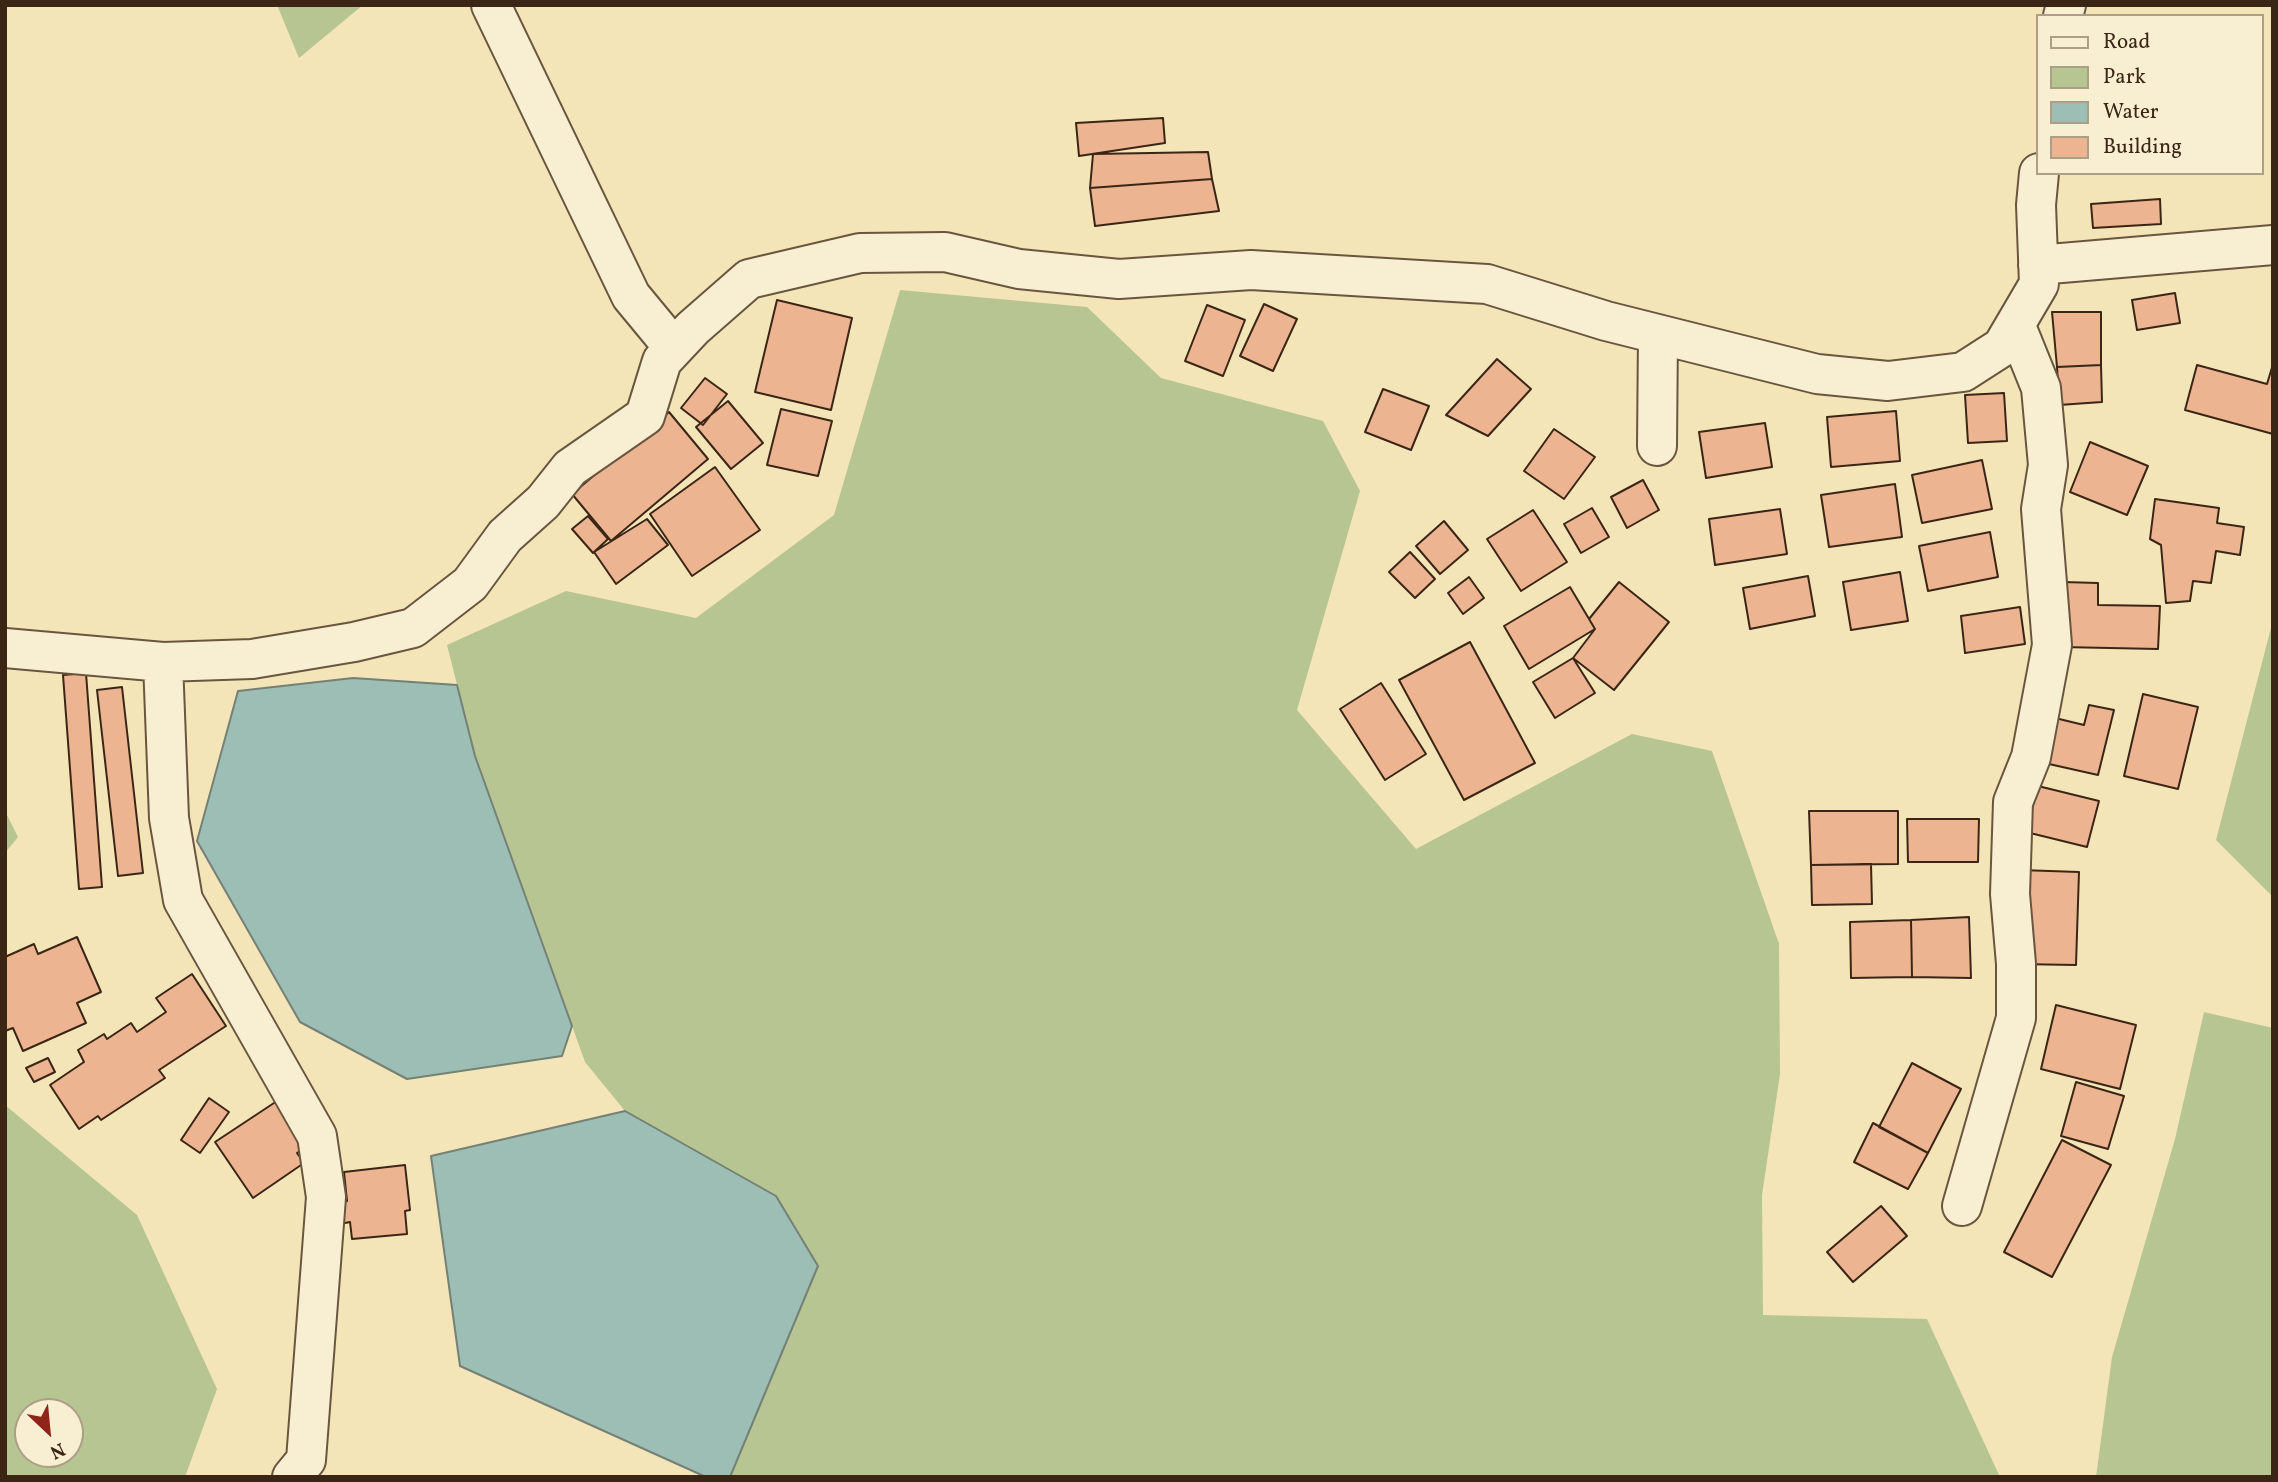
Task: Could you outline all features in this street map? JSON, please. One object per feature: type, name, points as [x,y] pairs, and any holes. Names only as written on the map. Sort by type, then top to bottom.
[{"type":"street","points":[[491,5],[631,296],[674,348]]},
{"type":"street","points":[[5,648],[163,662],[252,659],[354,642],[413,628],[470,584],[505,536],[543,502],[570,468],[645,416],[662,361],[693,328],[749,279],[860,253],[945,252],[1018,269],[1119,279],[1251,270],[1487,284],[1658,334],[1817,374],[1888,382],[1963,372],[2002,347],[2039,284],[2036,205],[2039,175]]},
{"type":"street","points":[[2038,265],[2273,244]]},
{"type":"street","points":[[1962,1206],[2016,1018],[2016,964],[2010,894],[2013,802],[2031,757],[2052,645],[2041,509],[2048,465],[2042,388],[2016,326]]},
{"type":"street","points":[[1657,446],[1658,334]]},
{"type":"street","points":[[163,662],[169,818],[183,900],[317,1136],[326,1197],[308,1471]]},
{"type":"green space","points":[[277,5],[363,5],[299,58]]},
{"type":"green space","points":[[900,290],[1087,307],[1161,378],[1323,421],[1360,491],[1297,710],[1416,849],[1632,734],[1712,751],[1779,944],[1780,1074],[1762,1195],[1763,1315],[1927,1319],[2000,1477],[730,1477],[818,1266],[776,1196],[625,1111],[585,1062],[475,756],[447,645],[566,591],[696,618],[834,515]]},
{"type":"green space","points":[[2273,620],[2273,897],[2216,840]]},
{"type":"green space","points":[[5,811],[18,837],[5,853]]},
{"type":"green space","points":[[2204,1012],[2273,1028],[2273,1477],[2096,1477],[2112,1357],[2175,1139]]},
{"type":"green space","points":[[5,1105],[137,1215],[217,1389],[185,1477],[5,1477]]},
{"type":"water","points":[[353,678],[457,685],[475,756],[572,1026],[562,1056],[407,1079],[300,1022],[197,841],[238,691]]},
{"type":"water","points":[[625,1111],[776,1196],[818,1266],[730,1477],[706,1477],[460,1366],[431,1156]]},
{"type":"building","points":[[1163,118],[1165,143],[1079,156],[1076,123]]},
{"type":"building","points":[[1208,152],[1212,179],[1090,188],[1093,154]]},
{"type":"building","points":[[1212,179],[1219,211],[1095,226],[1090,188]]},
{"type":"building","points":[[2160,199],[2161,224],[2093,228],[2091,204]]},
{"type":"building","points":[[2175,293],[2180,323],[2137,330],[2132,300]]},
{"type":"building","points":[[777,300],[852,318],[831,410],[755,392]]},
{"type":"building","points":[[1264,304],[1297,319],[1273,371],[1240,356]]},
{"type":"building","points":[[1207,305],[1245,320],[1223,376],[1185,361]]},
{"type":"building","points":[[2052,312],[2101,312],[2101,365],[2057,367]]},
{"type":"building","points":[[1497,359],[1531,389],[1488,436],[1446,415]]},
{"type":"building","points":[[2273,364],[2273,434],[2185,410],[2197,365],[2267,384]]},
{"type":"building","points":[[2101,365],[2102,402],[2059,405],[2057,367]]},
{"type":"building","points":[[705,378],[727,394],[703,425],[681,408]]},
{"type":"building","points":[[1383,389],[1429,406],[1411,450],[1365,432]]},
{"type":"building","points":[[2004,393],[2007,441],[1968,443],[1965,395]]},
{"type":"building","points":[[728,401],[763,443],[731,469],[696,427]]},
{"type":"building","points":[[781,409],[832,421],[818,476],[767,465]]},
{"type":"building","points":[[1896,411],[1900,461],[1831,467],[1827,417]]},
{"type":"building","points":[[669,412],[708,459],[611,541],[572,494]]},
{"type":"building","points":[[1765,423],[1772,467],[1706,478],[1699,432]]},
{"type":"building","points":[[1554,429],[1595,457],[1564,499],[1524,471]]},
{"type":"building","points":[[2090,442],[2148,466],[2127,515],[2070,492]]},
{"type":"building","points":[[1982,460],[1992,509],[1922,523],[1912,475]]},
{"type":"building","points":[[715,467],[760,530],[692,576],[650,514]]},
{"type":"building","points":[[1643,480],[1659,510],[1627,528],[1611,497]]},
{"type":"building","points":[[1895,484],[1902,537],[1829,547],[1821,495]]},
{"type":"building","points":[[2155,499],[2219,508],[2217,523],[2244,527],[2240,555],[2216,551],[2211,583],[2193,581],[2190,601],[2166,603],[2161,545],[2150,539]]},
{"type":"building","points":[[1592,508],[1609,537],[1581,553],[1564,524]]},
{"type":"building","points":[[1780,509],[1787,554],[1715,565],[1709,519]]},
{"type":"building","points":[[1533,510],[1567,562],[1521,591],[1487,539]]},
{"type":"building","points":[[588,516],[608,539],[593,553],[572,529]]},
{"type":"building","points":[[647,519],[668,545],[616,584],[594,552]]},
{"type":"building","points":[[1444,521],[1468,550],[1440,574],[1416,546]]},
{"type":"building","points":[[1990,532],[1998,577],[1928,591],[1919,546]]},
{"type":"building","points":[[1410,552],[1435,579],[1415,598],[1389,572]]},
{"type":"building","points":[[1900,572],[1908,621],[1851,630],[1843,582]]},
{"type":"building","points":[[1808,576],[1815,616],[1750,629],[1743,588]]},
{"type":"building","points":[[1469,577],[1484,598],[1463,614],[1448,593]]},
{"type":"building","points":[[1619,582],[1669,622],[1614,690],[1573,658],[1595,629],[1589,619]]},
{"type":"building","points":[[2063,582],[2098,583],[2098,605],[2160,606],[2158,649],[2061,647]]},
{"type":"building","points":[[1570,587],[1595,629],[1529,669],[1504,626]]},
{"type":"building","points":[[2020,607],[2025,644],[1965,653],[1961,616]]},
{"type":"building","points":[[1470,642],[1535,763],[1464,800],[1399,680]]},
{"type":"building","points":[[1573,658],[1595,693],[1555,718],[1533,682]]},
{"type":"building","points":[[86,673],[102,887],[79,889],[63,675]]},
{"type":"building","points":[[1381,683],[1426,754],[1385,780],[1340,709]]},
{"type":"building","points":[[122,687],[143,873],[118,876],[97,690]]},
{"type":"building","points":[[2143,694],[2198,707],[2178,789],[2124,776]]},
{"type":"building","points":[[2089,705],[2114,710],[2098,775],[2040,762],[2051,717],[2084,725]]},
{"type":"building","points":[[2038,786],[2099,801],[2087,847],[2026,832]]},
{"type":"building","points":[[1809,811],[1898,811],[1898,864],[1811,865]]},
{"type":"building","points":[[1907,819],[1979,819],[1978,862],[1908,862]]},
{"type":"building","points":[[1871,864],[1872,904],[1812,905],[1811,865]]},
{"type":"building","points":[[2020,870],[2079,872],[2076,965],[2016,964]]},
{"type":"building","points":[[1969,917],[1971,978],[1912,977],[1911,920]]},
{"type":"building","points":[[1911,920],[1912,977],[1851,978],[1850,922]]},
{"type":"building","points":[[77,937],[101,992],[77,1003],[86,1023],[23,1051],[13,1028],[5,1031],[5,957],[34,944],[38,954]]},
{"type":"building","points":[[192,974],[226,1026],[159,1070],[165,1078],[101,1120],[98,1116],[79,1129],[50,1085],[84,1062],[78,1050],[104,1034],[107,1039],[131,1023],[137,1032],[166,1012],[156,998]]},
{"type":"building","points":[[2056,1005],[2136,1025],[2120,1089],[2041,1069]]},
{"type":"building","points":[[48,1058],[55,1072],[34,1082],[26,1068]]},
{"type":"building","points":[[1912,1063],[1961,1089],[1928,1153],[1879,1127]]},
{"type":"building","points":[[2076,1082],[2124,1096],[2108,1149],[2061,1136]]},
{"type":"building","points":[[209,1098],[229,1112],[200,1153],[181,1140]]},
{"type":"building","points":[[277,1101],[307,1146],[297,1153],[304,1163],[253,1198],[215,1142]]},
{"type":"building","points":[[1873,1123],[1928,1153],[1908,1189],[1854,1162]]},
{"type":"building","points":[[2062,1140],[2111,1165],[2052,1277],[2004,1252]]},
{"type":"building","points":[[405,1165],[410,1210],[405,1211],[407,1234],[352,1239],[350,1222],[340,1224],[338,1205],[347,1201],[344,1172]]},
{"type":"building","points":[[1881,1206],[1907,1236],[1853,1282],[1827,1252]]}]
